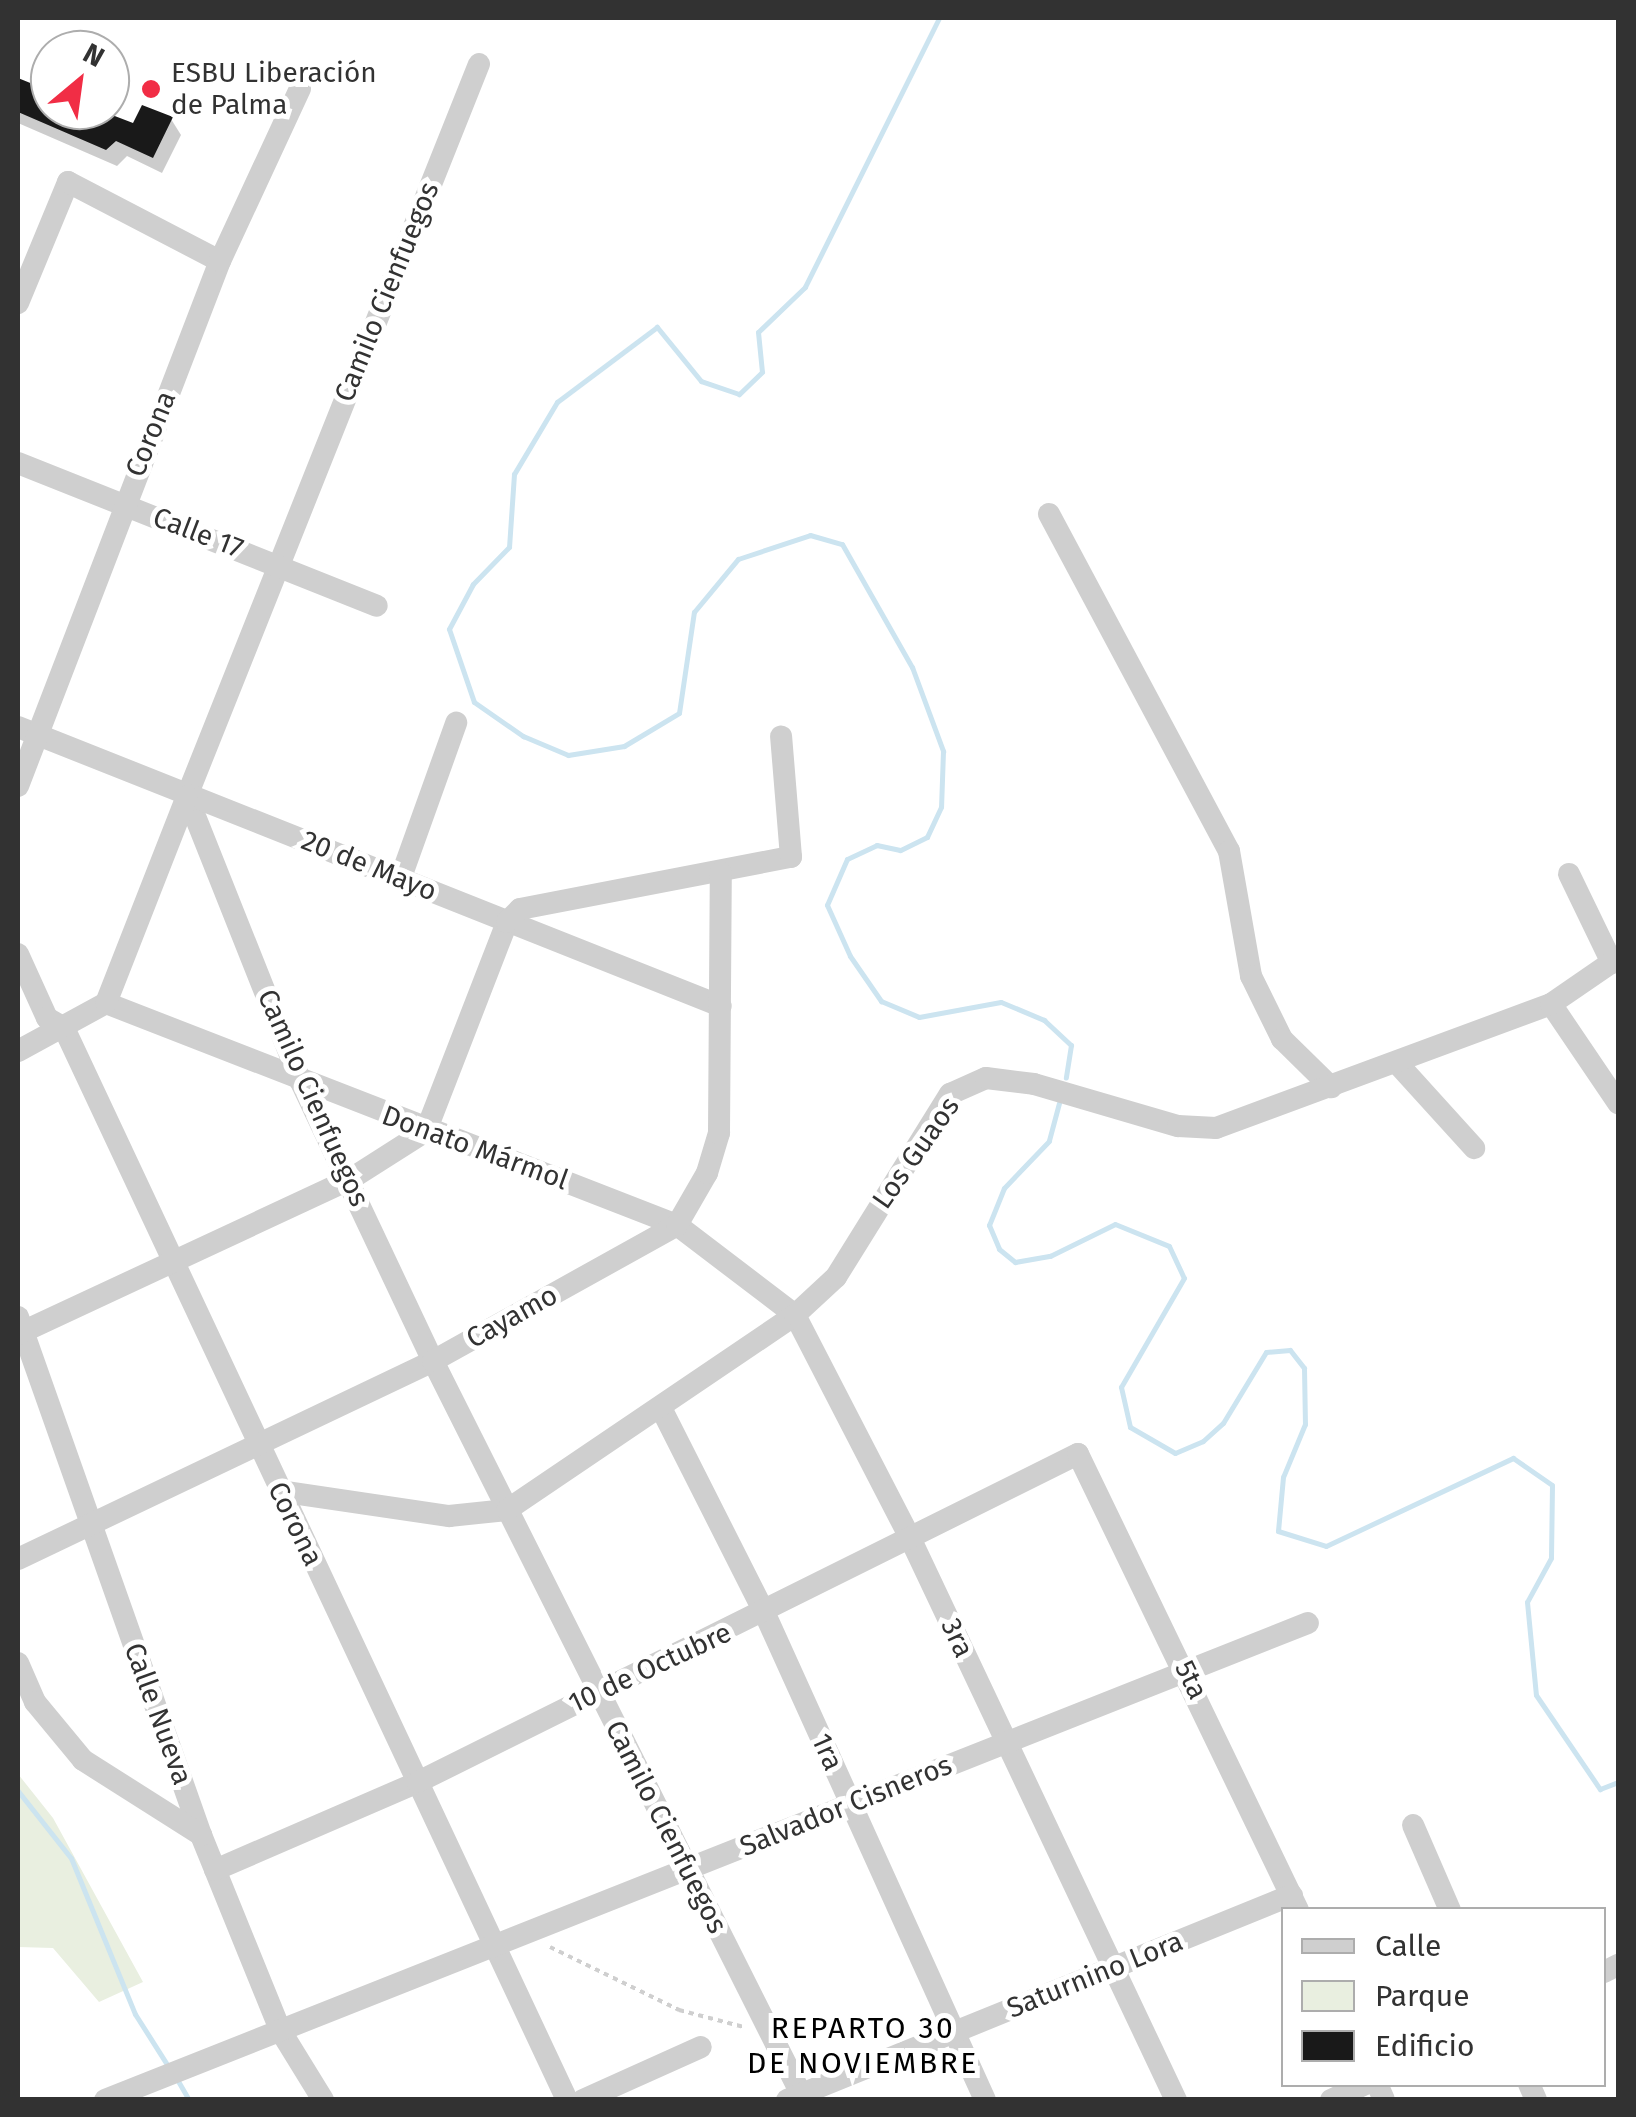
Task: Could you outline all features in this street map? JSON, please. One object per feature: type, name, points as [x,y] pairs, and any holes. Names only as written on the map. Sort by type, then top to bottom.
[{"type":"street","name":"Camilo Cienfuegos","points":[[479,64],[276,563],[187,796],[302,1082],[433,1361],[596,1693],[689,1868],[798,2098]]},
{"type":"street","name":"Corona","points":[[18,786],[27,731],[220,262],[300,89]]},
{"type":"street","points":[[18,303],[68,182],[220,262]]},
{"type":"street","name":"Calle 17","points":[[18,463],[378,606]]},
{"type":"street","points":[[1049,514],[1229,851],[1250,976],[1282,1040],[1331,1088]]},
{"type":"street","points":[[402,877],[456,722]]},
{"type":"street","name":"20 de Mayo","points":[[27,731],[720,1006]]},
{"type":"street","points":[[19,1328],[350,1180],[426,1132],[506,922],[520,909],[721,873],[792,856],[781,736]]},
{"type":"street","points":[[18,1051],[106,1004],[187,796]]},
{"type":"street","points":[[676,1225],[707,1172],[719,1133],[721,873]]},
{"type":"street","points":[[1569,874],[1615,960]]},
{"type":"street","name":"Corona","points":[[18,954],[47,1018],[64,1028],[567,2100]]},
{"type":"street","name":"Los Guaos","points":[[279,1491],[450,1516],[507,1510],[795,1315],[836,1277],[950,1094],[986,1078],[1034,1084],[1178,1126],[1216,1128],[1551,1004],[1615,960]]},
{"type":"street","name":"Donato Mármol","points":[[106,1004],[426,1132],[676,1225]]},
{"type":"street","points":[[1551,1004],[1618,1104]]},
{"type":"street","points":[[1397,1063],[1474,1148]]},
{"type":"street","name":"3ra","points":[[676,1225],[795,1315],[911,1540],[1176,2100]]},
{"type":"street","name":"Cayamo","points":[[18,1559],[433,1361],[676,1225]]},
{"type":"street","name":"Calle Nueva","points":[[19,1328],[201,1835],[280,2030],[323,2100]]},
{"type":"street","name":"1ra","points":[[661,1408],[765,1614],[985,2100]]},
{"type":"street","name":"10 de Octubre","points":[[215,1870],[418,1782],[765,1614],[1078,1454]]},
{"type":"street","name":"5ta","points":[[1078,1454],[1187,1671],[1295,1902]]},
{"type":"street","name":"Salvador Cisneros","points":[[105,2100],[1308,1624]]},
{"type":"street","points":[[18,1663],[35,1702],[83,1760],[201,1835]]},
{"type":"street","points":[[1413,1825],[1449,1907]]},
{"type":"street","name":"Saturnino Lora","points":[[798,2098],[1114,1968],[1281,1907]]},
{"type":"street","points":[[582,2100],[701,2047]]},
{"type":"street","points":[[1332,2100],[1360,2087]]},
{"type":"path","points":[[524,1934],[679,2010],[770,2032]]},
{"type":"green space","points":[[18,1774],[53,1818],[143,1982],[99,2002],[53,1948],[18,1947]]},
{"type":"building","points":[[18,78],[30,83],[30,117],[18,112]]},
{"type":"building","points":[[142,105],[173,117],[153,158],[116,141],[106,150],[60,130],[130,130],[130,122],[133,123]]},
{"type":"waterway","points":[[939,18],[805,287],[758,332],[762,372],[739,394],[701,381],[657,327],[557,402],[514,474],[509,547],[473,584],[449,629],[474,702],[523,736],[568,755],[624,746],[679,713],[694,612],[738,559],[810,535],[842,544],[912,667],[943,751],[941,807],[927,837],[900,850],[877,845],[847,859],[827,905],[850,956],[881,1001],[919,1017],[1001,1002],[1044,1020],[1071,1045],[1066,1078]]},
{"type":"waterway","points":[[1059,1103],[1049,1141],[1004,1188],[989,1225],[999,1249],[1015,1262],[1050,1256],[1115,1224],[1169,1246],[1184,1278],[1121,1387],[1130,1427],[1175,1453],[1203,1441],[1223,1423],[1266,1352],[1290,1350],[1304,1368],[1305,1424],[1283,1477],[1278,1531],[1326,1546],[1513,1458],[1552,1485],[1551,1558],[1527,1602],[1536,1695],[1600,1789],[1618,1782]]},
{"type":"waterway","points":[[18,1791],[71,1858],[135,2014],[168,2066]]},
{"type":"waterway","points":[[178,2081],[189,2100]]},
{"type":"place","name":"ESBU Liberación de Palma","points":[[151,89]]},
{"type":"district","name":"REPARTO 30 DE NOVIEMBRE","points":[[863,2045]]}]
